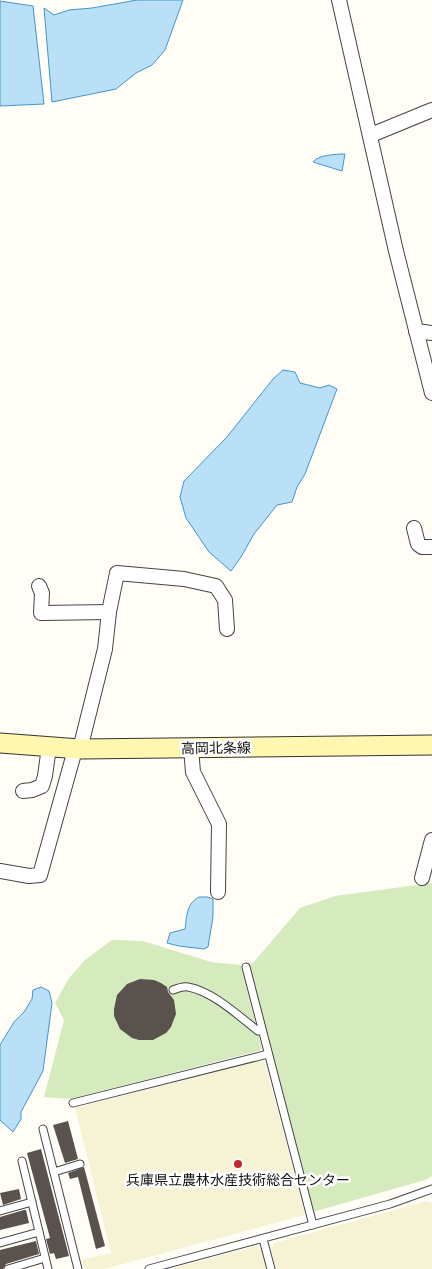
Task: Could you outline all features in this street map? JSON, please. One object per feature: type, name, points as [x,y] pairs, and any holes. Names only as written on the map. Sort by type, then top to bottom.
[{"type":"main road","name":"高岡北条線","points":[[0,743],[76,748],[432,745]]},
{"type":"street","points":[[339,0],[432,393]]},
{"type":"street","points":[[371,135],[432,110]]},
{"type":"street","points":[[416,331],[432,333]]},
{"type":"street","points":[[414,528],[418,544],[422,547],[432,547]]},
{"type":"street","points":[[0,871],[29,876],[40,875],[105,649],[109,612],[117,572],[184,579],[216,586],[226,600],[226,629]]},
{"type":"street","points":[[39,586],[42,593],[41,613],[109,612]]},
{"type":"street","points":[[23,791],[42,786],[49,747]]},
{"type":"street","points":[[191,748],[192,772],[219,824],[218,892]]},
{"type":"street","points":[[422,878],[432,840]]},
{"type":"lane","points":[[246,967],[313,1226]]},
{"type":"lane","points":[[173,990],[188,987],[204,992],[258,1031],[262,1031]]},
{"type":"lane","points":[[73,1103],[268,1054]]},
{"type":"lane","points":[[44,1129],[78,1269]]},
{"type":"lane","points":[[22,1161],[48,1269]]},
{"type":"lane","points":[[54,1172],[80,1164]]},
{"type":"lane","points":[[149,1269],[313,1226],[390,1204],[432,1189]]},
{"type":"lane","points":[[0,1211],[32,1202]]},
{"type":"lane","points":[[0,1243],[39,1232]]},
{"type":"lane","points":[[263,1239],[271,1269]]},
{"type":"lane","points":[[8,1269],[45,1258]]},
{"type":"shaded area","points":[[263,1060],[305,1215],[104,1269],[85,1269],[82,1260],[111,1253],[75,1108]]},
{"type":"shaded area","points":[[427,1201],[432,1203],[432,1269],[276,1269],[271,1249],[274,1243]]},
{"type":"shaded area","points":[[256,1246],[262,1250],[267,1269],[170,1269]]},
{"type":"green space","points":[[432,883],[432,1176],[425,1180],[313,1212],[249,964],[253,963],[300,908],[335,896]]},
{"type":"green space","points":[[112,940],[143,941],[211,962],[241,965],[262,1050],[71,1099],[44,1097],[64,1020],[55,1003],[69,978],[85,960]]},
{"type":"water","points":[[137,0],[183,0],[165,50],[152,65],[136,73],[116,89],[52,102],[44,8],[54,15],[69,10]]},
{"type":"water","points":[[0,1],[33,6],[44,104],[0,106]]},
{"type":"water","points":[[345,154],[342,171],[313,162],[329,155]]},
{"type":"water","points":[[283,370],[295,372],[300,383],[320,388],[329,385],[337,389],[305,474],[297,487],[292,502],[277,505],[254,534],[231,571],[209,552],[186,518],[180,497],[184,481],[227,437],[273,379]]},
{"type":"water","points":[[199,897],[213,899],[213,917],[208,947],[204,949],[167,943],[170,933],[185,929],[189,907]]},
{"type":"water","points":[[41,987],[49,991],[52,1003],[43,1071],[21,1112],[21,1119],[13,1132],[0,1120],[0,1045],[14,1022],[24,1012],[32,999],[33,990]]},
{"type":"building","points":[[140,979],[154,980],[161,983],[167,987],[174,1000],[176,1014],[171,1027],[166,1033],[153,1040],[132,1038],[120,1029],[114,1016],[117,995],[127,984]]},
{"type":"building","points":[[68,1121],[78,1159],[65,1163],[53,1125]]},
{"type":"building","points":[[41,1149],[69,1256],[56,1259],[54,1253],[50,1254],[46,1239],[50,1238],[27,1153]]},
{"type":"building","points":[[84,1167],[105,1246],[96,1249],[78,1177],[70,1179],[68,1173]]},
{"type":"building","points":[[19,1189],[21,1199],[3,1205],[0,1193]]},
{"type":"building","points":[[26,1210],[29,1223],[0,1230],[0,1217]]},
{"type":"building","points":[[36,1241],[39,1254],[6,1264],[3,1269],[0,1269],[0,1250]]},
{"type":"place","name":"兵庫県立農林水産技術総合センター","points":[[238,1164]]}]
